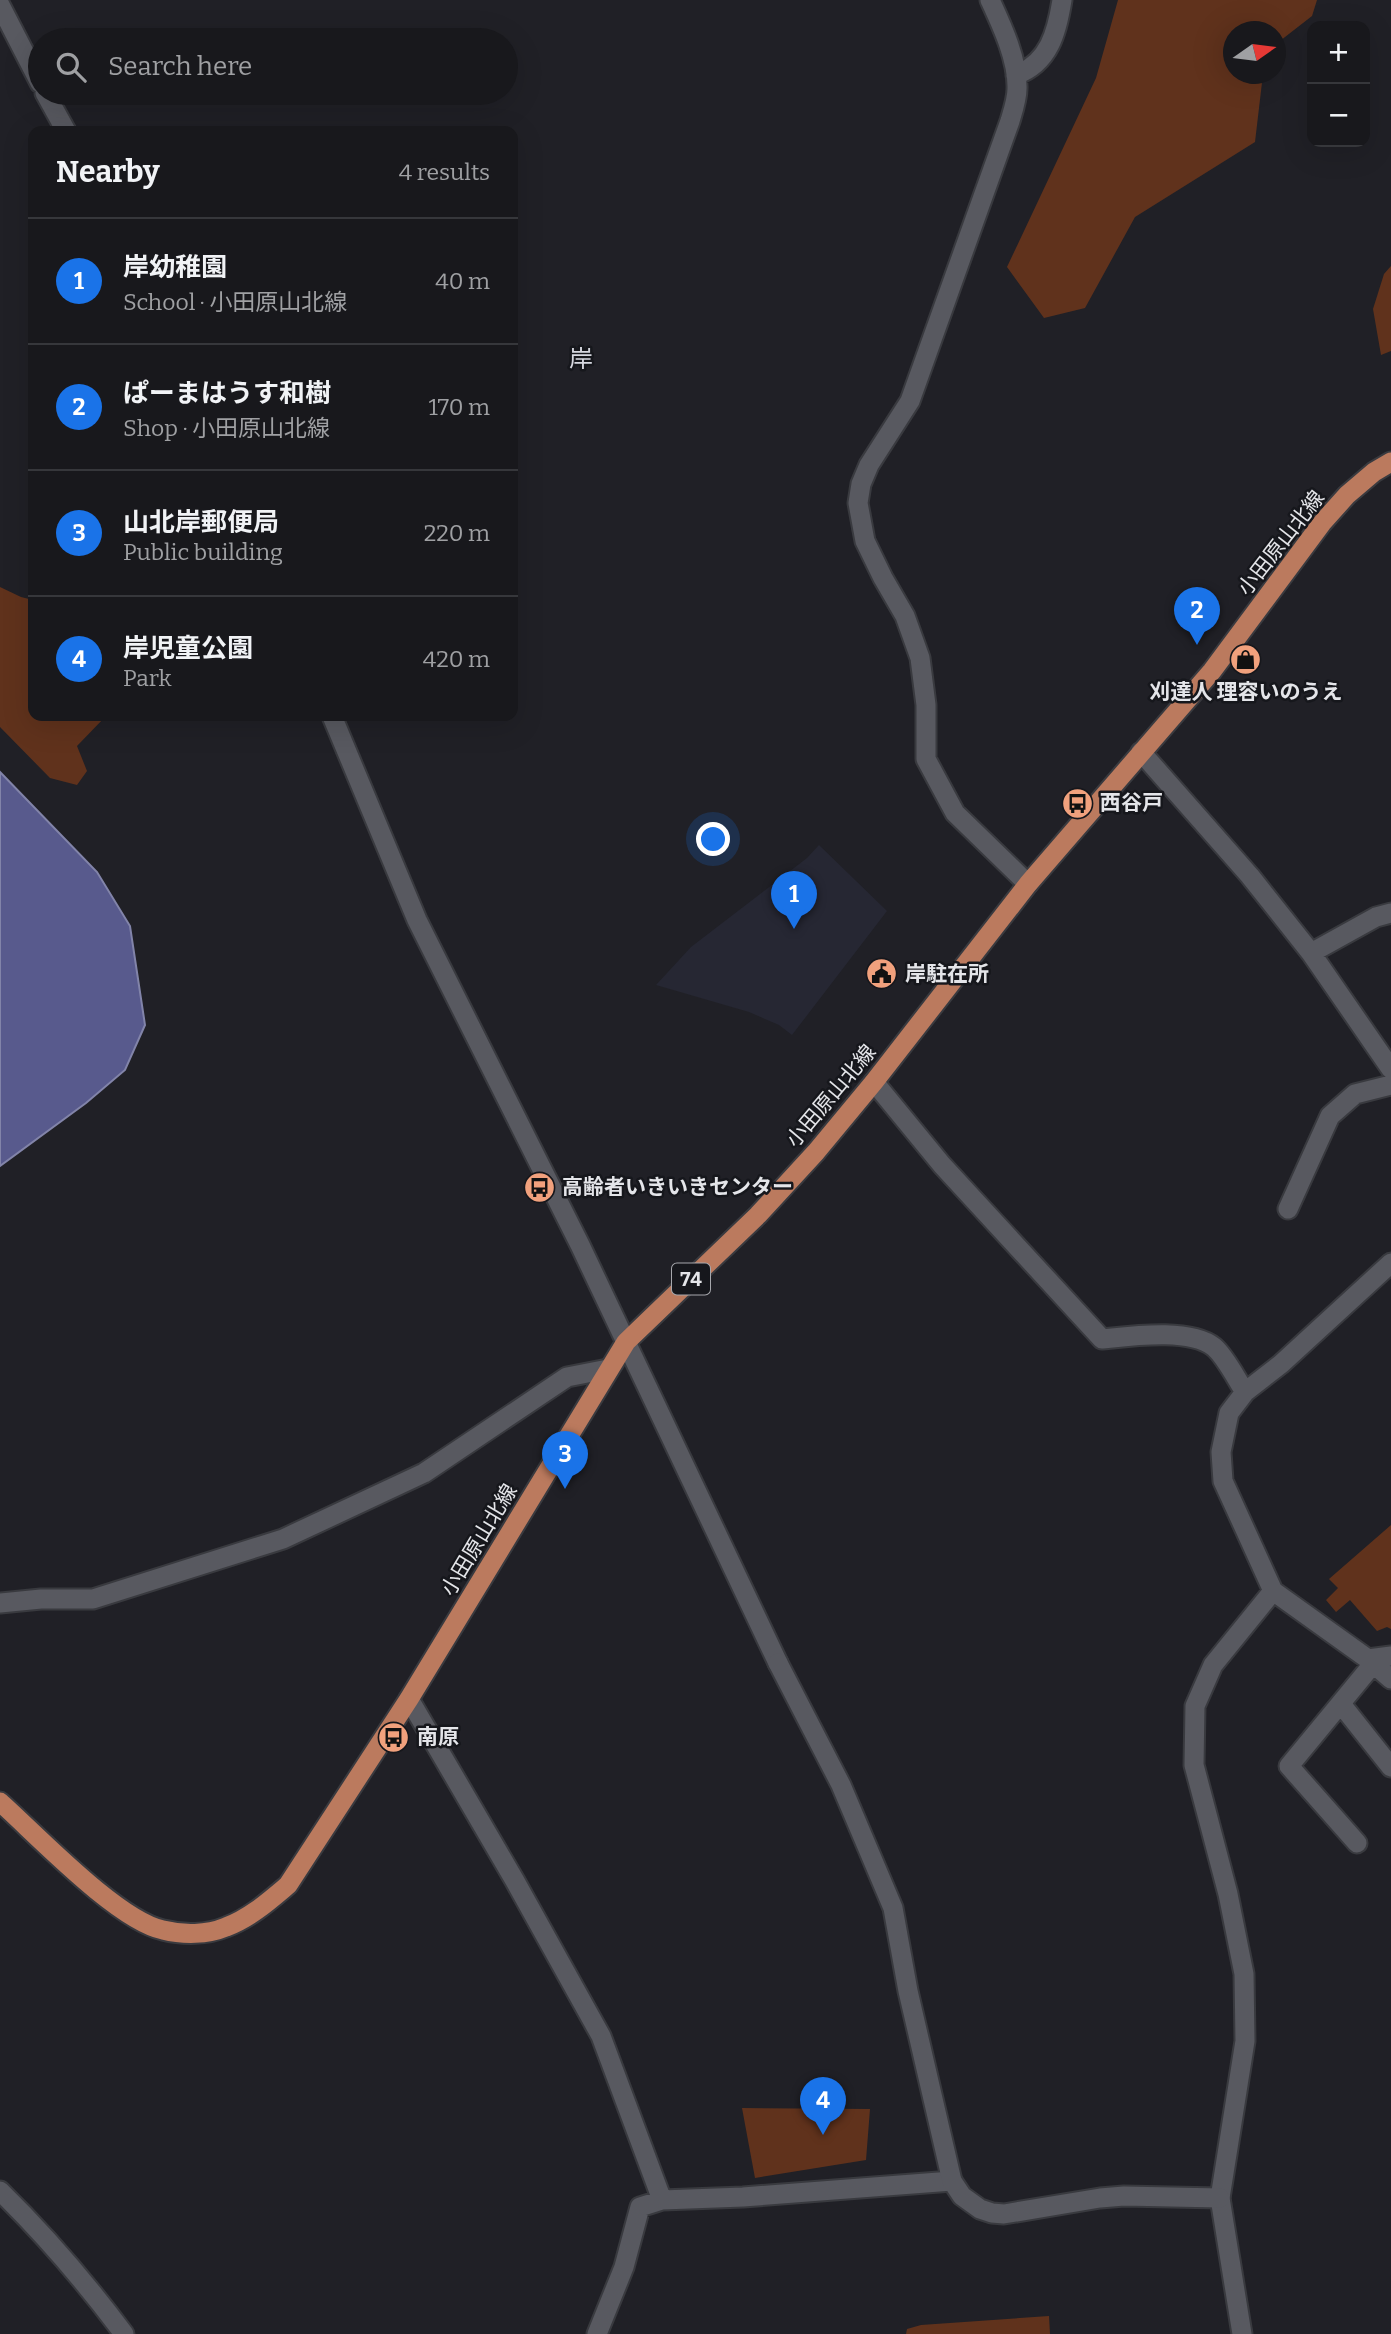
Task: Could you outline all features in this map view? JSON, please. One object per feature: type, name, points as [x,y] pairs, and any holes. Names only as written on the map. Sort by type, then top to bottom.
[{"type":"main road","name":"小田原山北線","points":[[0,1802],[101,1893],[136,1918],[161,1930],[195,1934],[225,1927],[260,1909],[288,1885],[409,1699],[626,1342],[758,1215],[816,1152],[1028,884],[1213,671],[1339,504],[1374,472],[1391,463]]},
{"type":"street","points":[[990,0],[1012,58],[1018,91],[1010,121],[910,401],[869,465],[861,484],[858,503],[865,541],[905,615],[920,658],[926,705],[926,759],[955,813],[1028,884]]},
{"type":"street","points":[[1016,75],[1031,70],[1052,44],[1062,0]]},
{"type":"street","points":[[0,5],[28,60]]},
{"type":"street","points":[[52,105],[63,126]]},
{"type":"street","points":[[334,721],[417,920],[472,1025],[778,1663],[841,1784],[893,1908],[908,1991],[952,2180],[970,2203],[992,2213],[1004,2214],[1124,2196],[1220,2198]]},
{"type":"street","points":[[1141,752],[1250,876],[1384,1044],[1391,1069]]},
{"type":"street","points":[[1311,953],[1376,917],[1391,912]]},
{"type":"street","points":[[874,1082],[942,1166],[1102,1339],[1141,1336],[1198,1337],[1216,1348],[1245,1392]]},
{"type":"street","points":[[1288,1209],[1330,1116],[1355,1094],[1391,1085]]},
{"type":"street","points":[[1391,1263],[1281,1364],[1245,1392],[1229,1413],[1221,1452],[1223,1481],[1273,1591],[1378,1660],[1391,1679]]},
{"type":"street","points":[[0,1603],[41,1599],[93,1599],[283,1539],[424,1473],[567,1377],[608,1368]]},
{"type":"street","points":[[1242,2334],[1220,2198],[1245,2041],[1244,1974],[1228,1894],[1194,1765],[1195,1706],[1213,1665],[1273,1591]]},
{"type":"street","points":[[1357,1843],[1289,1766],[1378,1660]]},
{"type":"street","points":[[409,1699],[601,2036],[662,2200]]},
{"type":"street","points":[[1341,1704],[1391,1767]]},
{"type":"street","points":[[597,2334],[624,2267],[640,2207],[662,2200],[874,2188],[952,2180]]},
{"type":"street","points":[[0,2191],[38,2228],[83,2279],[124,2334]]},
{"type":"shaded area","points":[[1118,0],[1317,0],[1312,16],[1286,36],[1286,21],[1223,21],[1223,84],[1262,84],[1255,142],[1135,217],[1085,308],[1044,318],[1007,267],[1096,78]]},
{"type":"shaded area","points":[[1391,266],[1391,351],[1381,355],[1373,309],[1384,274]]},
{"type":"shaded area","points":[[0,587],[28,599],[28,721],[101,721],[77,746],[87,771],[77,785],[50,778],[0,727]]},
{"type":"shaded area","points":[[819,845],[887,911],[792,1035],[779,1025],[749,1012],[656,985],[691,947],[807,858]]},
{"type":"shaded area","points":[[1391,1525],[1391,1629],[1387,1627],[1377,1631],[1350,1600],[1336,1612],[1326,1600],[1338,1588],[1329,1579]]},
{"type":"shaded area","points":[[742,2108],[870,2109],[866,2160],[755,2178]]},
{"type":"shaded area","points":[[1049,2316],[1050,2334],[906,2334],[907,2329],[921,2325]]},
{"type":"water","points":[[0,772],[97,872],[130,926],[145,1025],[125,1070],[86,1103],[0,1166]]},
{"type":"place","name":"ぱーまはうす和樹","points":[[1197,645]]},
{"type":"place","name":"刈達人 理容いのうえ","points":[[1246,660]]},
{"type":"place","name":"西谷戸","points":[[1077,803]]},
{"type":"place","name":"岸幼稚園","points":[[794,929]]},
{"type":"place","name":"岸駐在所","points":[[882,974]]},
{"type":"place","name":"高齢者いきいきセンター","points":[[539,1187]]},
{"type":"place","name":"山北岸郵便局","points":[[565,1489]]},
{"type":"place","name":"南原","points":[[394,1737]]},
{"type":"place","name":"岸児童公園","points":[[823,2135]]},
{"type":"district","name":"岸","points":[[581,359]]}]
